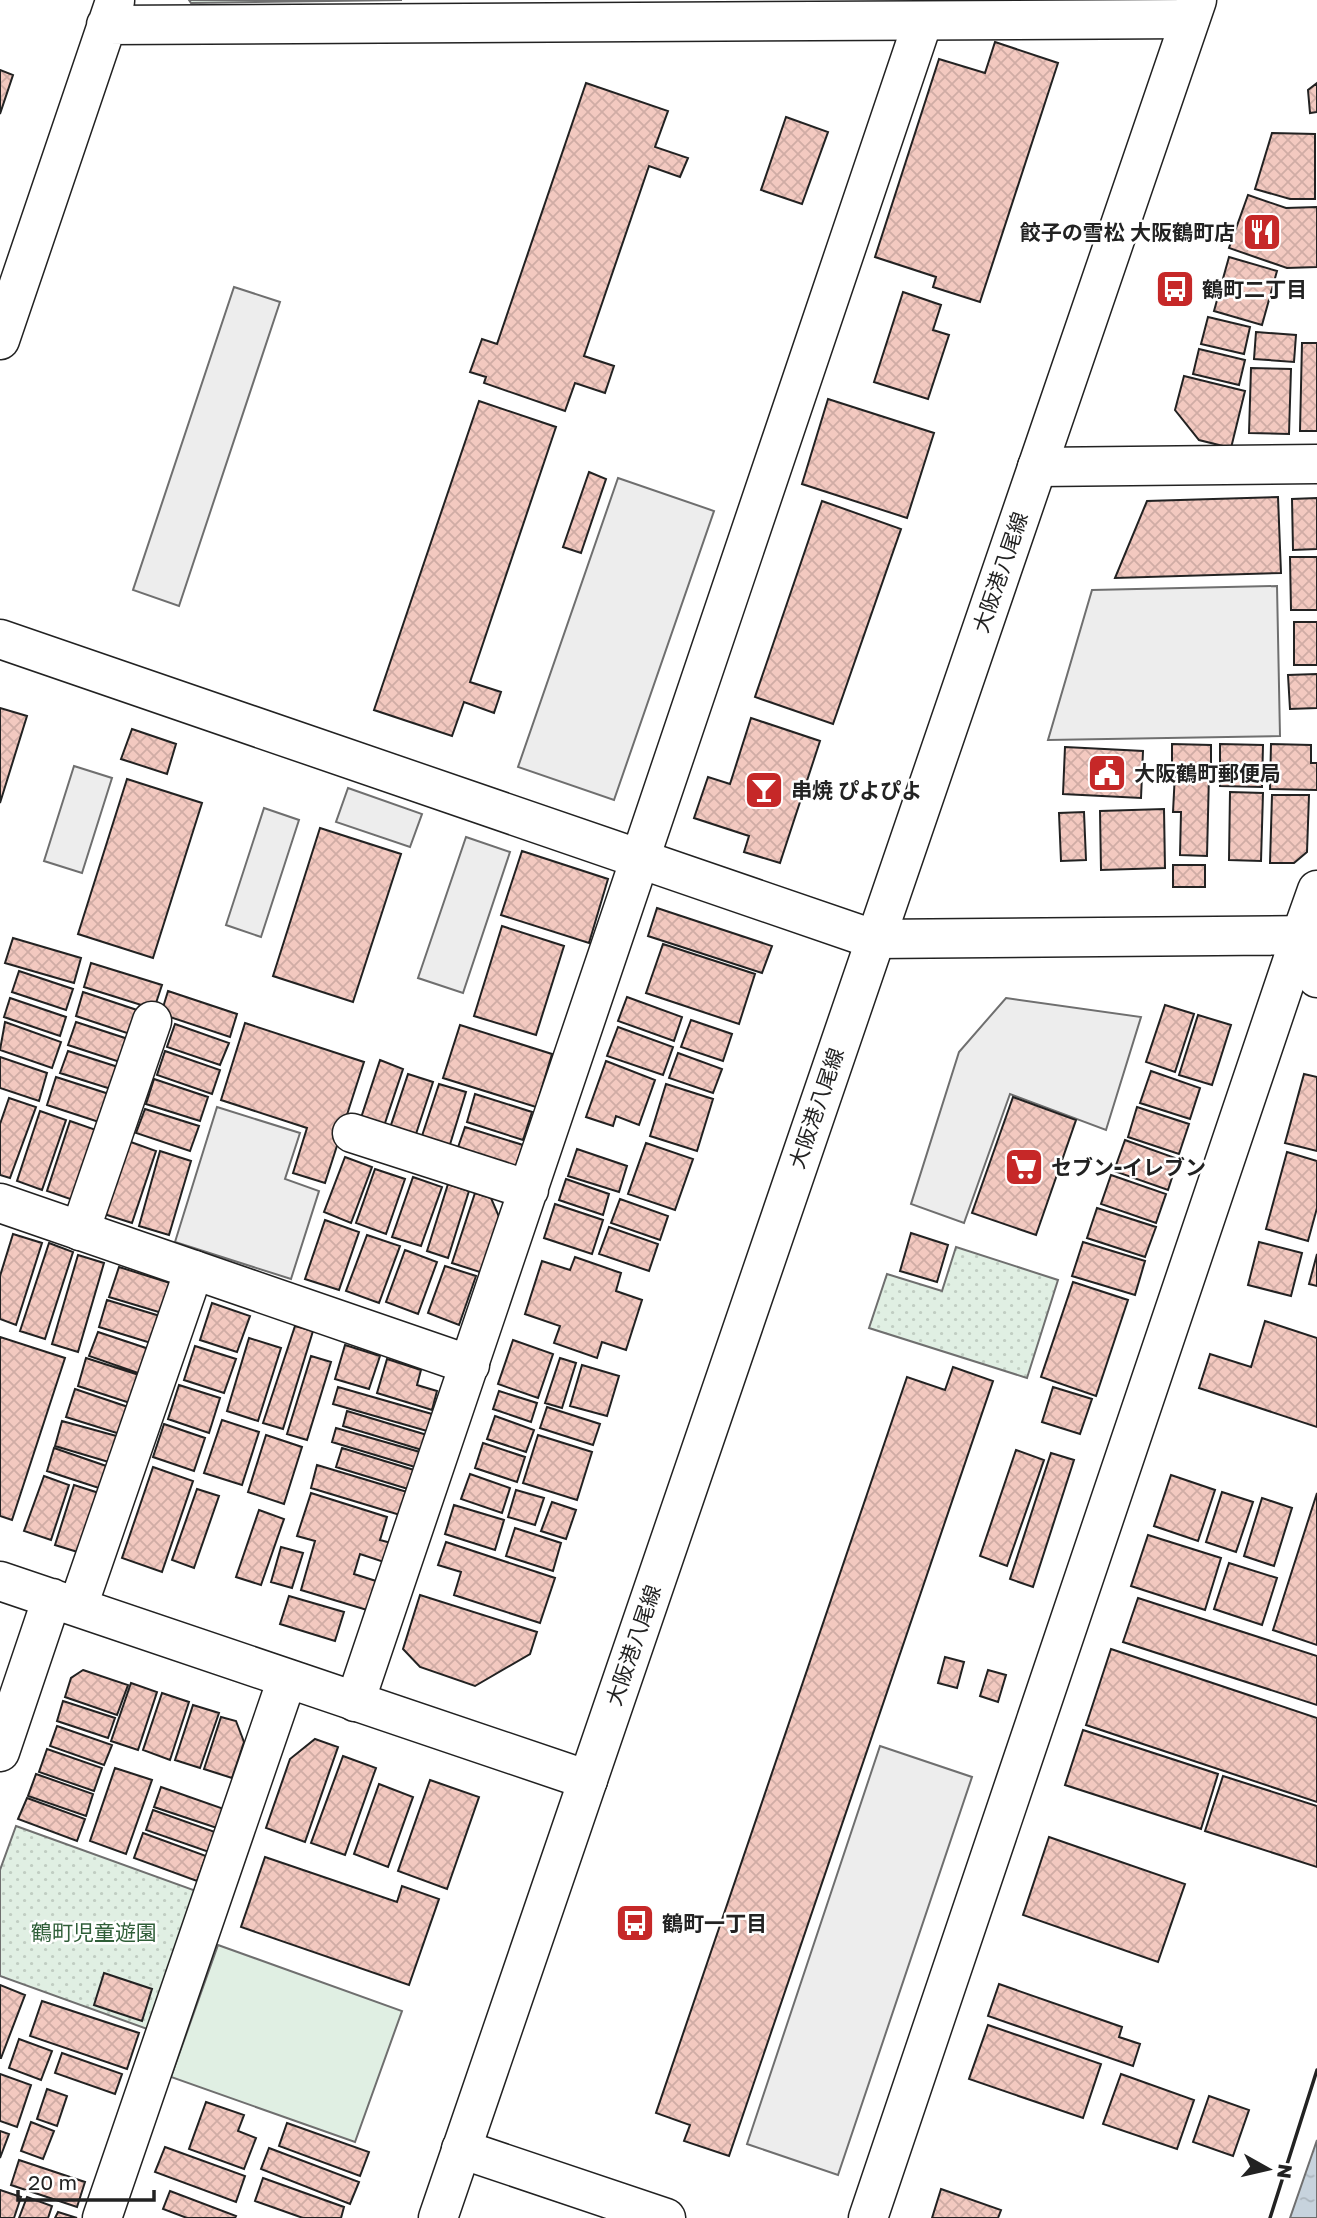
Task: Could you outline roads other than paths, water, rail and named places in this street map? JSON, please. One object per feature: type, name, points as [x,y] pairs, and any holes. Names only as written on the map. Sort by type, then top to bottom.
[{"type":"street","points":[[0,340],[111,12],[923,21],[1193,10]]},
{"type":"street","name":"大阪港八尾線","points":[[438,2218],[873,939],[1193,10]]},
{"type":"street","points":[[355,1702],[923,21]]},
{"type":"street","points":[[1037,467],[1317,464]]},
{"type":"street","points":[[0,639],[873,939],[1309,935]]},
{"type":"street","points":[[868,2218],[1309,935],[1317,890]]},
{"type":"street","points":[[1309,935],[1317,978]]},
{"type":"street","points":[[80,1231],[152,1021]]},
{"type":"street","points":[[352,1133],[529,1191]]},
{"type":"street","points":[[0,1203],[470,1365]]},
{"type":"street","points":[[0,1752],[65,1602],[194,1270]]},
{"type":"street","points":[[0,1581],[588,1780]]},
{"type":"street","points":[[102,2218],[287,1679]]},
{"type":"street","points":[[461,2149],[666,2218]]},
{"type":"water","points":[[1317,2140],[1317,2218],[1290,2218]]},
{"type":"place","name":"餃子の雪松 大阪鶴町店","points":[[1262,232]]},
{"type":"place","name":"鶴町二丁目","points":[[1175,289]]},
{"type":"place","name":"大阪鶴町郵便局","points":[[1107,773]]},
{"type":"place","name":"串焼 ぴよぴよ","points":[[764,790]]},
{"type":"place","name":"セブン-イレブン","points":[[1024,1167]]},
{"type":"place","name":"鶴町一丁目","points":[[635,1923]]},
{"type":"park label","name":"鶴町児童遊園","points":[[94,1932]]}]
